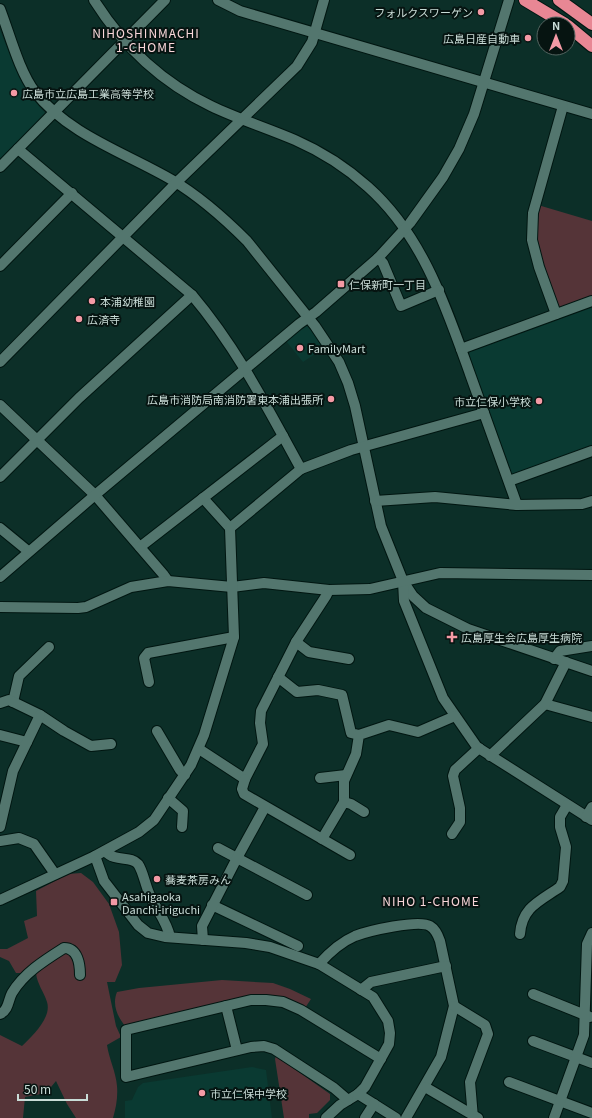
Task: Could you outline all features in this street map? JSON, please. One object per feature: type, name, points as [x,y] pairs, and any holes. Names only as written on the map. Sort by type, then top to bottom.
[{"type":"highway","points":[[525,0],[552,16]]},
{"type":"highway","points":[[560,0],[592,24]]},
{"type":"highway","points":[[576,33],[592,46]]},
{"type":"street","points":[[94,0],[124,41],[144,62],[178,89],[211,107],[297,141],[334,162],[368,187],[405,229],[421,254],[439,290],[518,505]]},
{"type":"street","points":[[0,167],[165,0]]},
{"type":"street","points":[[218,0],[240,11],[592,114]]},
{"type":"street","points":[[0,362],[176,183],[296,66],[309,48],[324,0]]},
{"type":"street","points":[[0,577],[95,494],[378,258],[405,229],[425,204],[443,177],[474,114],[509,0]]},
{"type":"street","points":[[0,9],[22,69],[35,92],[54,111],[76,129],[176,183],[247,241],[326,341],[348,383],[355,406],[374,501],[381,526],[403,581],[413,596],[426,608],[468,628],[592,671]]},
{"type":"street","points":[[556,314],[539,267],[532,240],[533,213],[563,106]]},
{"type":"street","points":[[18,149],[72,193],[192,296],[216,324],[246,368],[301,469]]},
{"type":"street","points":[[0,266],[72,193]]},
{"type":"street","points":[[378,258],[383,263],[401,306],[439,290]]},
{"type":"street","points":[[0,477],[79,398],[192,296]]},
{"type":"street","points":[[461,349],[592,301]]},
{"type":"street","points":[[0,405],[95,494],[168,581]]},
{"type":"street","points":[[230,528],[301,469],[364,446],[484,413]]},
{"type":"street","points":[[140,547],[283,436]]},
{"type":"street","points":[[509,481],[592,451]]},
{"type":"street","points":[[374,501],[435,497],[518,505],[582,504],[592,501]]},
{"type":"street","points":[[0,900],[95,856],[139,832],[154,820],[185,775],[199,749],[234,637],[230,528],[203,498]]},
{"type":"street","points":[[0,528],[28,551]]},
{"type":"street","points":[[0,606],[86,607],[132,587],[168,581],[232,587],[264,583],[329,590],[370,589],[440,572],[592,575]]},
{"type":"street","points":[[403,581],[404,600],[442,698],[479,748],[589,818],[592,807]]},
{"type":"street","points":[[329,590],[296,642],[261,711],[260,723],[263,744],[245,779],[242,789],[244,794],[265,807],[350,855]]},
{"type":"street","points":[[149,682],[144,658],[148,653],[234,637]]},
{"type":"street","points":[[296,642],[309,652],[349,659]]},
{"type":"street","points":[[554,658],[560,651],[592,646]]},
{"type":"street","points":[[13,702],[19,676],[49,647]]},
{"type":"street","points":[[490,756],[545,704],[566,662]]},
{"type":"street","points":[[278,677],[297,692],[318,690],[342,695],[351,733],[359,735],[389,725],[418,732],[455,716]]},
{"type":"street","points":[[0,703],[10,700],[40,715],[64,732],[91,746],[111,744]]},
{"type":"street","points":[[545,704],[592,717]]},
{"type":"street","points":[[0,828],[12,771],[40,715]]},
{"type":"street","points":[[157,731],[180,770],[185,775]]},
{"type":"street","points":[[0,735],[27,742]]},
{"type":"street","points":[[322,840],[344,802],[346,775],[356,754],[359,735]]},
{"type":"street","points":[[452,834],[460,822],[460,808],[452,776],[455,770],[479,748]]},
{"type":"street","points":[[199,749],[245,779]]},
{"type":"street","points":[[320,778],[346,775]]},
{"type":"street","points":[[168,798],[183,811],[182,827]]},
{"type":"street","points":[[344,802],[351,804],[364,812]]},
{"type":"street","points":[[520,934],[521,923],[526,912],[560,887],[563,881],[566,847],[560,827],[560,817],[568,805]]},
{"type":"street","points":[[203,940],[202,926],[236,858],[265,807]]},
{"type":"street","points":[[0,840],[19,838],[34,844],[55,874]]},
{"type":"street","points":[[218,848],[307,895]]},
{"type":"street","points":[[105,850],[115,858],[131,859],[138,864],[149,893],[168,930],[170,937]]},
{"type":"street","points":[[95,856],[104,881],[138,925],[156,936],[270,947],[319,964],[373,997],[388,1021],[390,1033],[389,1044],[358,1094],[326,1118]]},
{"type":"street","points":[[212,905],[298,946]]},
{"type":"street","points":[[319,964],[329,953],[355,936],[410,923],[422,923],[430,926],[437,932],[454,1006],[441,1057],[406,1118]]},
{"type":"street","points":[[554,1118],[584,1035],[589,1016],[587,944],[592,933]]},
{"type":"street","points":[[0,1014],[7,1006],[12,993],[26,976],[64,948],[73,951],[77,956],[80,975]]},
{"type":"street","points":[[361,990],[372,982],[446,966]]},
{"type":"street","points":[[533,994],[589,1016]]},
{"type":"street","points":[[348,1100],[334,1088],[274,1049],[264,1046],[236,1050],[126,1077],[126,1030],[252,1000],[266,1000],[283,1002],[301,1010],[381,1059]]},
{"type":"street","points":[[226,1006],[236,1050]]},
{"type":"street","points":[[454,1006],[485,1025],[488,1034],[470,1082],[475,1117]]},
{"type":"street","points":[[533,1041],[592,1063]]},
{"type":"street","points":[[509,1082],[560,1103],[592,1114]]},
{"type":"street","points":[[425,1087],[475,1117]]},
{"type":"street","points":[[358,1094],[396,1118]]},
{"type":"street","points":[[365,1118],[374,1104]]},
{"type":"shaded area","name":"広島市立広島工業高等学校","points":[[0,30],[19,77],[32,98],[45,113],[0,161]]},
{"type":"shaded area","points":[[538,205],[592,221],[592,298],[563,309],[555,305],[535,242]]},
{"type":"shaded area","name":"市立仁保小学校","points":[[592,304],[592,448],[513,477],[469,354],[470,349]]},
{"type":"shaded area","points":[[304,326],[308,326],[324,348],[303,362],[286,341]]},
{"type":"shaded area","points":[[81,873],[93,882],[109,904],[119,932],[122,965],[115,982],[107,982],[116,1026],[121,1037],[107,1045],[117,1086],[113,1118],[76,1118],[67,1104],[56,1081],[46,1093],[25,1097],[23,1118],[0,1118],[0,1035],[22,1046],[40,1026],[47,1014],[48,1008],[36,973],[16,973],[9,961],[0,957],[0,949],[7,949],[28,938],[24,921],[37,916],[36,891],[68,874]]},
{"type":"shaded area","points":[[222,980],[273,983],[311,999],[305,1008],[283,999],[125,1026],[116,1010],[115,1001],[117,992],[139,988]]},
{"type":"shaded area","points":[[276,1056],[330,1094],[330,1100],[317,1113],[309,1114],[309,1118],[284,1118],[275,1059]]},
{"type":"shaded area","name":"市立仁保中学校","points":[[252,1067],[266,1070],[272,1118],[125,1118],[125,1101],[132,1100],[138,1087],[143,1083]]},
{"type":"place","name":"フォルクスワーゲン","points":[[481,12]]},
{"type":"place","name":"広島日産自動車","points":[[528,38]]},
{"type":"place","name":"広島市立広島工業高等学校","points":[[14,93]]},
{"type":"place","name":"仁保新町一丁目","points":[[341,284]]},
{"type":"place","name":"本浦幼稚園","points":[[92,301]]},
{"type":"place","name":"広済寺","points":[[79,319]]},
{"type":"place","name":"FamilyMart","points":[[300,348]]},
{"type":"place","name":"広島市消防局南消防署東本浦出張所","points":[[331,399]]},
{"type":"place","name":"市立仁保小学校","points":[[539,401]]},
{"type":"place","name":"広島厚生会広島厚生病院","points":[[452,637]]},
{"type":"place","name":"蕎麦茶房みん","points":[[157,879]]},
{"type":"place","name":"Asahigaoka Danchi-iriguchi","points":[[114,902]]},
{"type":"place","name":"市立仁保中学校","points":[[202,1093]]},
{"type":"district","name":"NIHOSHINMACHI 1-CHOME","points":[[146,39]]},
{"type":"district","name":"NIHO 1-CHOME","points":[[431,900]]}]
